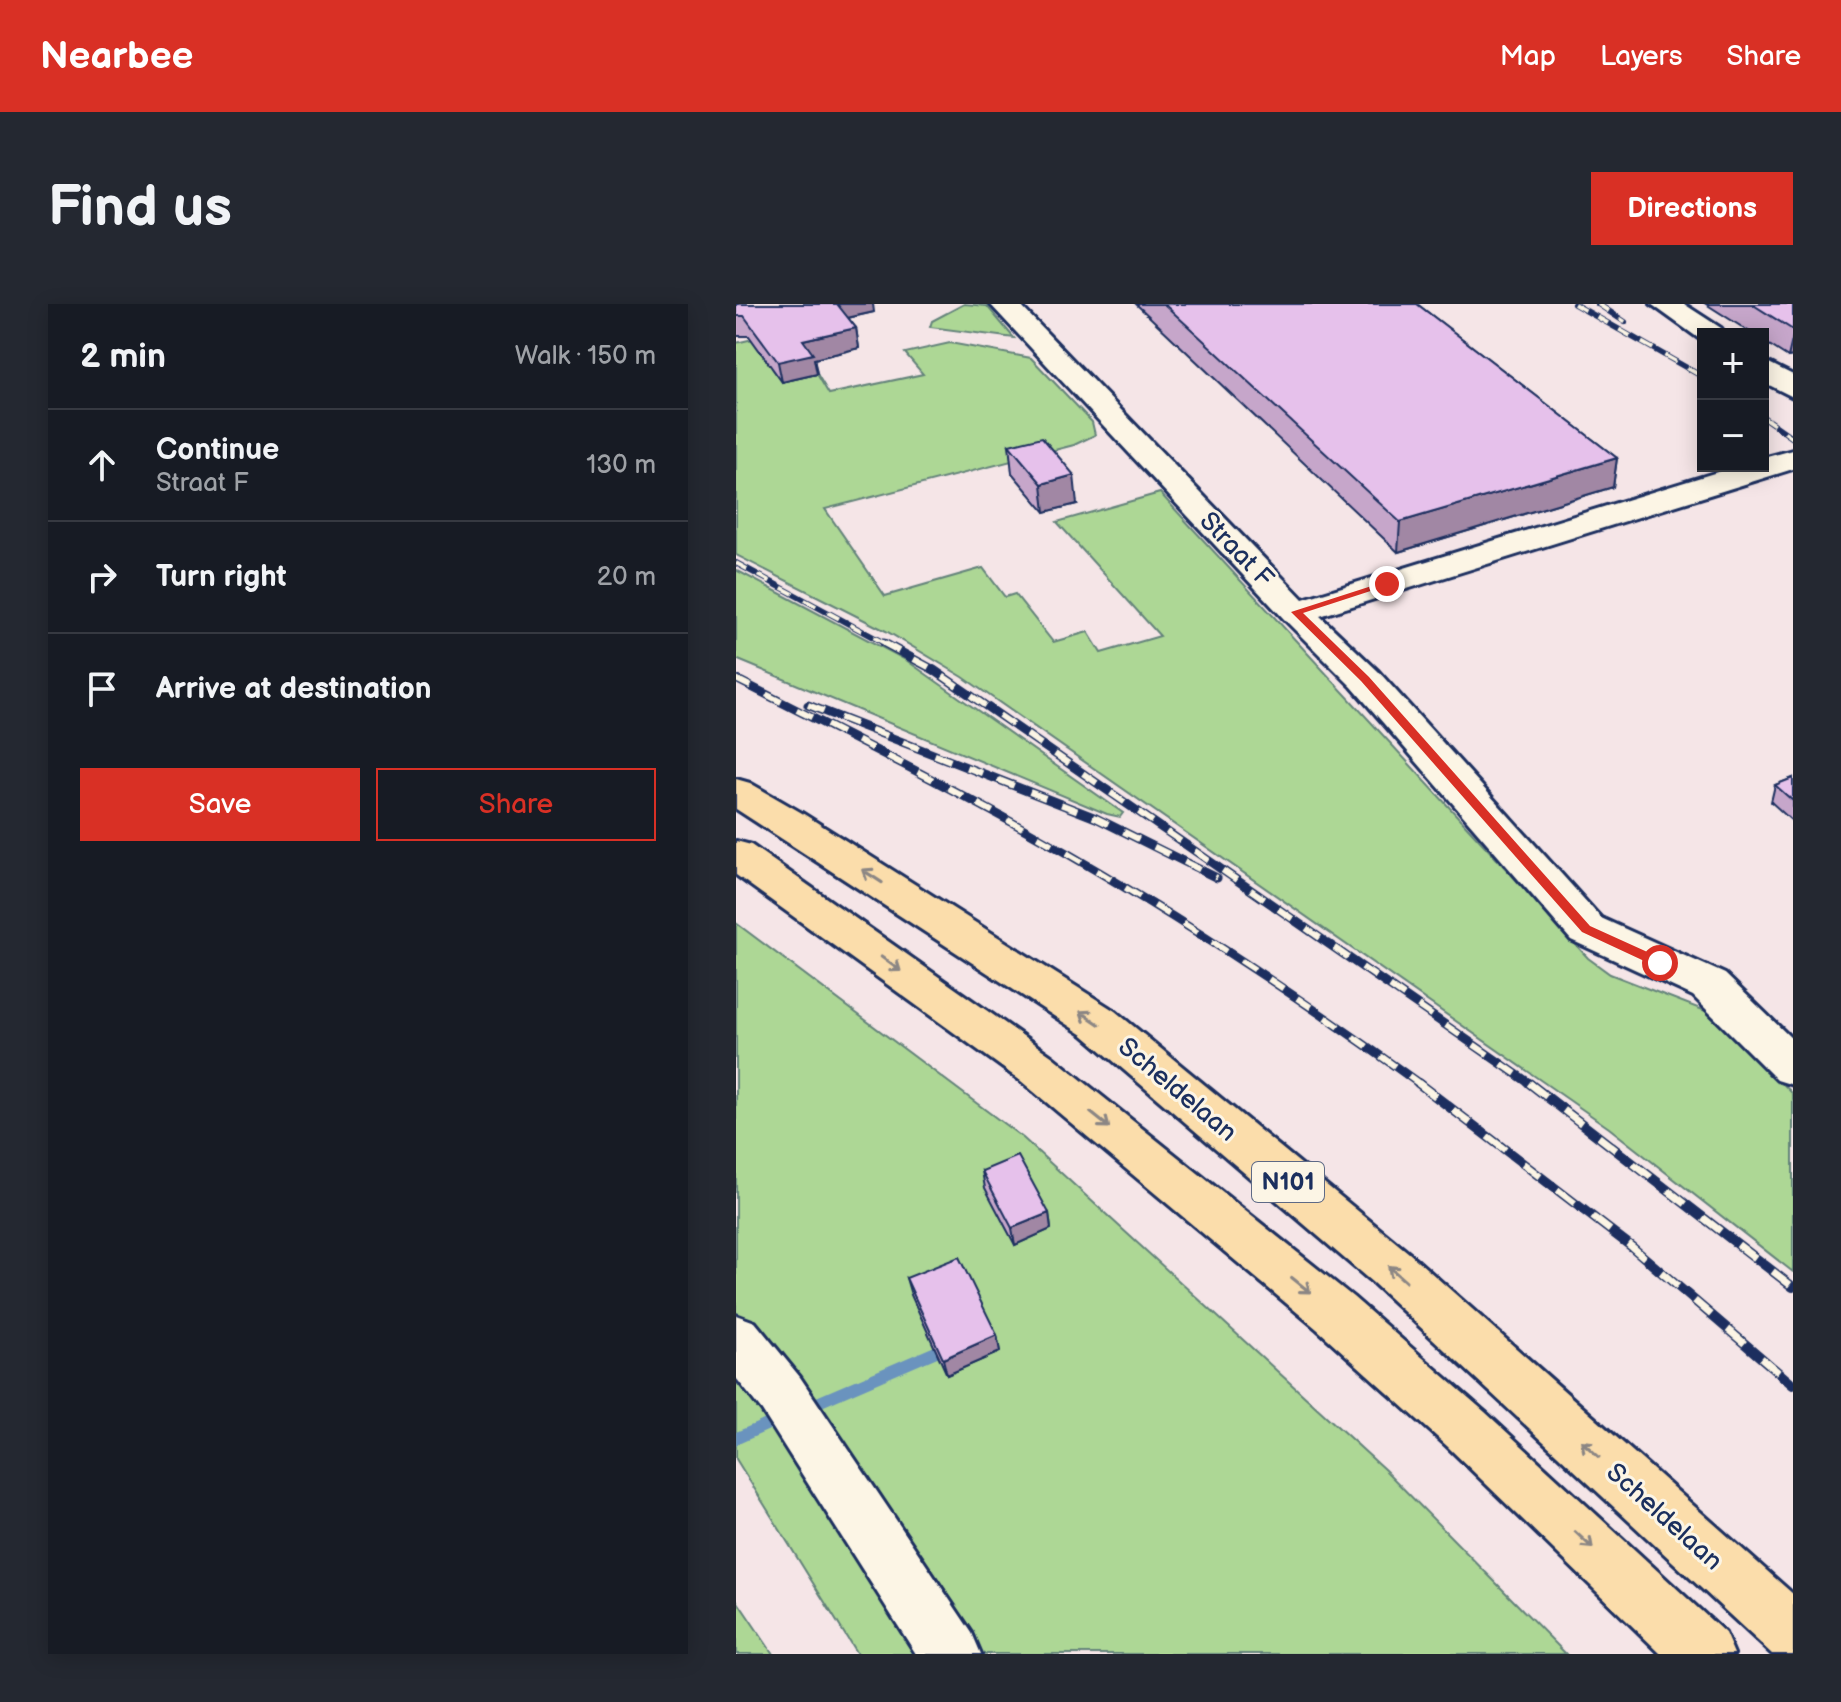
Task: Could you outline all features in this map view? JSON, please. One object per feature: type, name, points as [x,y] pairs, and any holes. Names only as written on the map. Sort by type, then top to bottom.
[{"type":"main road","name":"Scheldelaan","points":[[736,792],[788,822],[1099,1023],[1391,1268],[1793,1633]]},
{"type":"main road","name":"N101","points":[[736,855],[1037,1069],[1335,1313],[1466,1429],[1704,1654]]},
{"type":"lane","name":"Straat F","points":[[1004,304],[1296,612],[1365,679],[1586,929],[1709,985],[1793,1068]]},
{"type":"lane","points":[[1665,304],[1702,328]]},
{"type":"lane","points":[[1769,373],[1793,388]]},
{"type":"lane","points":[[1296,612],[1793,459]]},
{"type":"lane","points":[[736,1338],[794,1414],[951,1654]]},
{"type":"green space","points":[[964,304],[987,306],[1014,338],[930,327],[932,321]]},
{"type":"green space","points":[[786,331],[772,368],[782,382],[817,374],[829,394],[923,374],[905,353],[950,343],[1031,358],[1092,422],[1095,435],[1074,445],[825,509],[885,596],[983,568],[1005,597],[1015,594],[1053,642],[1088,632],[1101,653],[1160,636],[1057,522],[1160,493],[1588,958],[1610,974],[1716,1015],[1793,1094],[1793,1272],[1609,1128],[963,677],[886,631],[736,555],[736,343]]},
{"type":"green space","points":[[736,570],[906,660],[1123,813],[1120,817],[1107,814],[736,659]]},
{"type":"green space","points":[[736,923],[1023,1138],[1385,1470],[1566,1654],[857,1654],[736,1459]]},
{"type":"green space","points":[[736,1599],[773,1654],[736,1654]]},
{"type":"building","points":[[736,304],[837,304],[856,328],[803,340],[813,354],[778,362],[744,316],[736,316]]},
{"type":"building","points":[[1164,304],[1417,304],[1617,458],[1400,522]]},
{"type":"building","points":[[1752,304],[1793,304],[1793,330]]},
{"type":"building","points":[[1042,437],[1074,475],[1042,484],[1009,445]]},
{"type":"building","points":[[1793,778],[1793,801],[1775,785]]},
{"type":"building","points":[[1018,1156],[1049,1213],[1012,1228],[982,1171]]},
{"type":"building","points":[[959,1257],[997,1335],[943,1359],[906,1278]]},
{"type":"waterway","points":[[805,1408],[937,1351]]},
{"type":"waterway","points":[[736,1439],[782,1418]]},
{"type":"railway","points":[[1574,304],[1697,374]]},
{"type":"railway","points":[[1598,304],[1625,322]]},
{"type":"railway","points":[[1769,421],[1793,438]]},
{"type":"railway","points":[[736,563],[888,645]]},
{"type":"railway","points":[[884,643],[934,670],[1532,1085]]},
{"type":"railway","points":[[736,679],[946,787],[1115,882],[1336,1024],[1421,1085]]},
{"type":"railway","points":[[808,705],[1096,818],[1217,878]]},
{"type":"railway","points":[[1418,1083],[1632,1247],[1793,1385]]},
{"type":"railway","points":[[1529,1083],[1793,1287]]},
{"type":"route","points":[[1387,584],[1296,612],[1365,679],[1586,929],[1660,963]]}]
